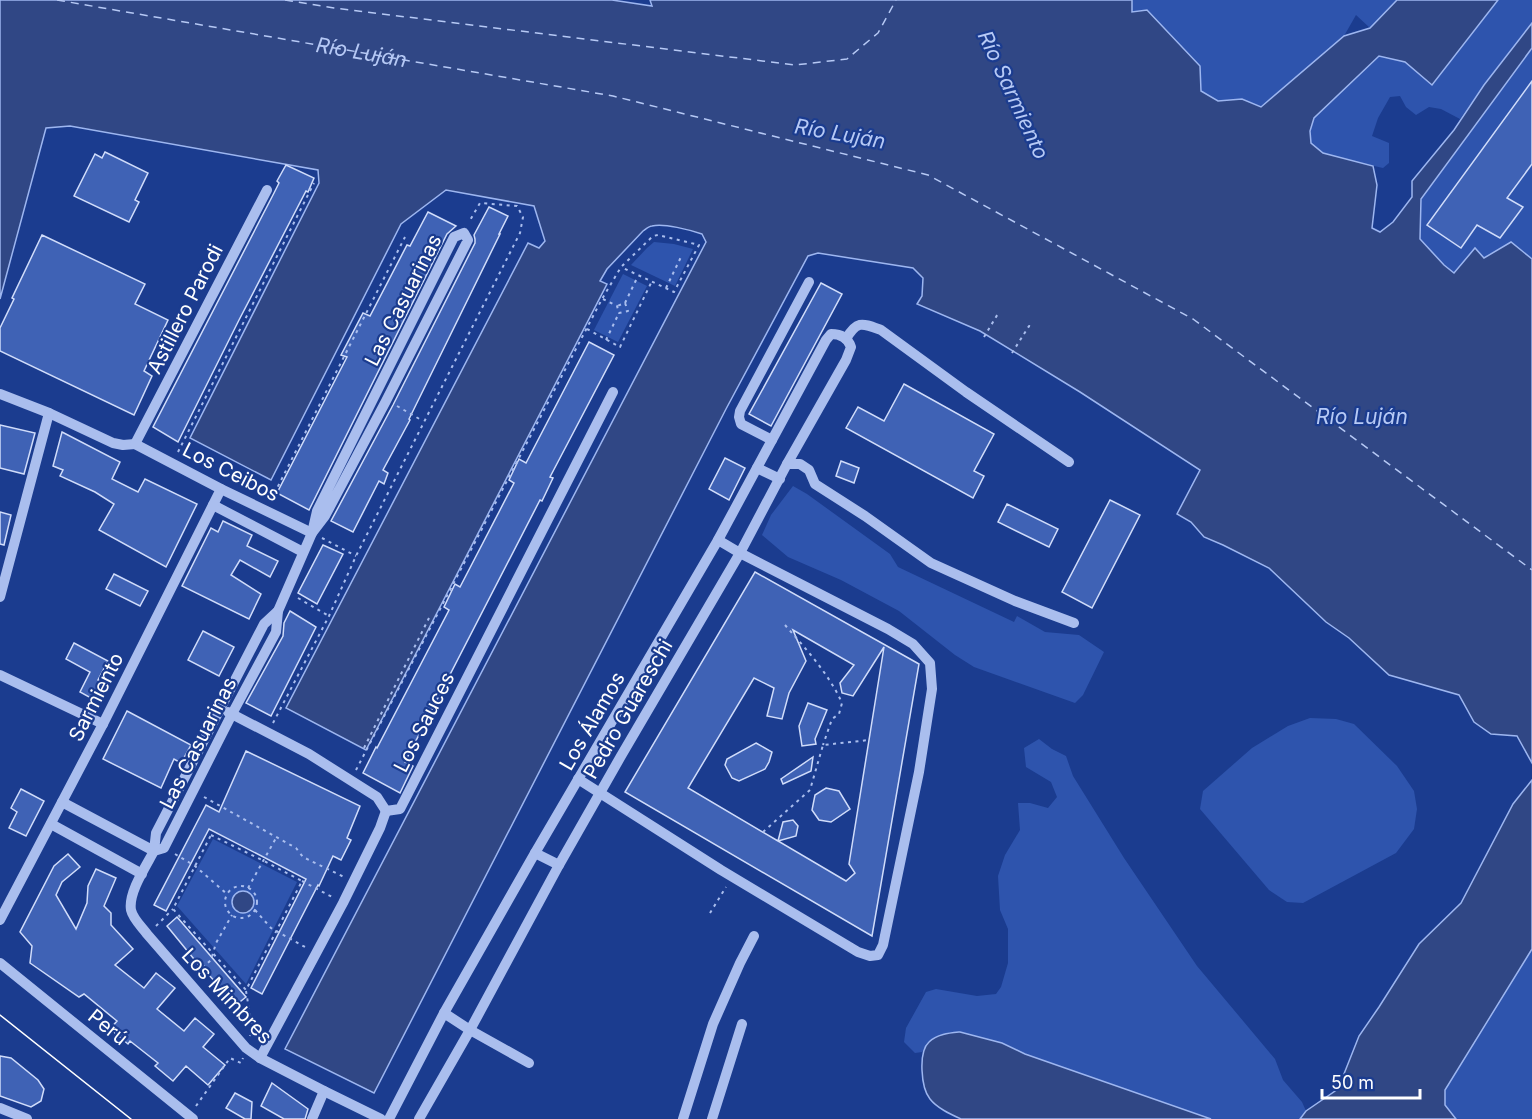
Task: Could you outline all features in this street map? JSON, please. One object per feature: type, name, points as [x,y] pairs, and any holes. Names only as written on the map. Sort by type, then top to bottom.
[{"type":"street","name":"Astillero Parodi","points":[[135,444],[267,190]]},
{"type":"street","name":"Las Casuarinas","points":[[131,908],[132,894],[142,874],[193,792],[276,632],[278,611],[303,552],[312,533],[325,516],[386,401],[468,240],[464,233],[454,237],[317,511],[312,533]]},
{"type":"street","points":[[772,440],[741,424],[740,411],[809,282]]},
{"type":"street","points":[[846,339],[858,324],[881,330],[966,392],[1069,462]]},
{"type":"street","name":"Los Álamos","points":[[389,1119],[444,1014],[535,853],[718,540],[826,340],[831,334],[838,334],[846,339]]},
{"type":"street","name":"Pedro Guareschi","points":[[419,1119],[559,865],[740,554],[787,464],[846,360],[851,347],[846,339]]},
{"type":"street","name":"Los Sauces","points":[[386,811],[400,809],[613,392]]},
{"type":"street","name":"Los Ceibos","points":[[0,394],[113,442],[123,445],[135,444],[312,533]]},
{"type":"street","points":[[0,597],[49,413]]},
{"type":"street","points":[[787,464],[800,464],[809,470],[815,484],[931,563],[1015,601],[1074,623]]},
{"type":"street","points":[[757,468],[780,479]]},
{"type":"street","name":"Sarmiento","points":[[0,920],[103,724],[221,489]]},
{"type":"street","points":[[213,505],[303,552]]},
{"type":"street","points":[[578,779],[858,952],[870,956],[878,955],[883,945],[919,772],[932,689],[930,663],[913,645],[888,628],[740,554],[718,540]]},
{"type":"street","name":"Las Casuarinas","points":[[159,850],[156,833],[264,624],[278,611]]},
{"type":"street","points":[[0,675],[103,724]]},
{"type":"street","points":[[220,708],[309,754],[351,780],[377,797],[386,811],[343,903],[260,1058]]},
{"type":"street","points":[[62,802],[159,850]]},
{"type":"street","points":[[51,824],[142,874]]},
{"type":"street","points":[[535,853],[559,865]]},
{"type":"street","name":"Los Mimbres","points":[[131,908],[134,917],[147,934],[246,1048],[260,1058],[381,1119]]},
{"type":"street","points":[[683,1119],[713,1024],[754,936]]},
{"type":"street","name":"Perú","points":[[0,963],[191,1117]]},
{"type":"street","points":[[444,1014],[529,1063]]},
{"type":"street","points":[[712,1119],[742,1024]]},
{"type":"street","points":[[312,1119],[324,1091]]},
{"type":"street","points":[[0,1108],[27,1119]]},
{"type":"path","points":[[173,463],[315,183]]},
{"type":"path","points":[[268,733],[329,616],[356,556],[520,233],[523,217],[517,206],[480,203],[464,233]]},
{"type":"path","points":[[351,780],[602,299],[621,267],[653,236],[658,235],[699,245],[674,292],[621,267]]},
{"type":"path","points":[[266,510],[405,237]]},
{"type":"path","points":[[666,288],[681,256]]},
{"type":"path","points":[[602,299],[617,306],[625,303],[639,276]]},
{"type":"path","points":[[587,329],[620,347],[652,282]]},
{"type":"path","points":[[625,303],[628,310],[636,315]]},
{"type":"path","points":[[606,340],[619,313],[617,306]]},
{"type":"path","points":[[619,313],[628,310]]},
{"type":"path","points":[[984,337],[999,312]]},
{"type":"path","points":[[1011,353],[1029,326],[1034,327]]},
{"type":"path","points":[[386,401],[424,422]]},
{"type":"path","points":[[312,533],[356,556]]},
{"type":"path","points":[[286,592],[329,616]]},
{"type":"path","points":[[364,748],[429,618]]},
{"type":"path","points":[[763,832],[810,790],[832,719],[839,714],[842,703],[836,689],[810,653],[785,625]]},
{"type":"path","points":[[823,745],[869,740]]},
{"type":"path","points":[[193,792],[296,848],[303,857],[352,882]]},
{"type":"path","points":[[147,934],[173,909],[211,835],[343,903]]},
{"type":"path","points":[[248,888],[277,837]]},
{"type":"path","points":[[159,850],[195,866],[227,894]]},
{"type":"path","points":[[710,913],[732,876]]},
{"type":"path","points":[[246,990],[302,881]]},
{"type":"path","points":[[236,887],[248,888],[257,897],[255,910],[245,918],[232,915],[225,904],[227,894],[236,887]]},
{"type":"path","points":[[173,909],[246,990],[252,1026],[241,1063],[230,1058],[191,1117]]},
{"type":"path","points":[[255,910],[276,932],[316,952]]},
{"type":"path","points":[[188,982],[211,960],[216,943],[232,915]]},
{"type":"shaded area","points":[[1132,0],[1397,0],[1370,28],[1356,15],[1344,36],[1261,107],[1242,99],[1218,101],[1200,91],[1199,66],[1147,11],[1132,12]]},
{"type":"shaded area","points":[[1498,0],[1532,0],[1532,23],[1460,119],[1441,109],[1429,107],[1416,115],[1406,107],[1400,96],[1390,97],[1378,118],[1372,136],[1389,143],[1389,163],[1383,168],[1323,153],[1311,143],[1310,131],[1314,118],[1379,56],[1405,62],[1432,85]]},
{"type":"shaded area","points":[[1532,48],[1532,81],[1427,225],[1461,248],[1477,225],[1500,238],[1522,207],[1507,198],[1532,164],[1532,259],[1511,242],[1484,259],[1475,249],[1454,273],[1420,240],[1421,199]]},
{"type":"shaded area","points":[[654,242],[693,249],[675,286],[631,265]]},
{"type":"shaded area","points":[[623,274],[647,286],[618,342],[594,330]]},
{"type":"shaded area","points":[[793,486],[890,554],[898,567],[1014,622],[1017,616],[1045,632],[1079,635],[1104,652],[1083,695],[1075,703],[974,667],[899,611],[841,580],[788,557],[762,535],[771,515]]},
{"type":"shaded area","points":[[1310,718],[1336,719],[1354,724],[1397,766],[1414,791],[1417,809],[1414,829],[1396,853],[1303,903],[1287,902],[1269,890],[1200,809],[1203,791],[1252,748],[1288,726]]},
{"type":"shaded area","points":[[1039,739],[1066,756],[1073,776],[1124,858],[1197,966],[1275,1059],[1283,1080],[1302,1102],[1306,1111],[1300,1119],[1211,1119],[1025,1054],[1002,1043],[960,1032],[929,1042],[922,1052],[915,1053],[904,1042],[906,1028],[926,992],[936,989],[977,996],[996,994],[1001,987],[1008,963],[1008,929],[1000,910],[998,876],[1005,855],[1020,830],[1018,803],[1030,803],[1048,808],[1057,797],[1051,782],[1026,767],[1024,748]]},
{"type":"shaded area","points":[[213,839],[297,882],[246,984],[177,906]]},
{"type":"shaded area","points":[[1532,948],[1532,1119],[1456,1119],[1445,1105],[1445,1090]]},
{"type":"water","name":"Río Luján","points":[[0,0],[612,0],[652,6],[650,0],[1132,0],[1132,12],[1147,10],[1200,66],[1201,91],[1218,101],[1242,99],[1261,107],[1344,36],[1370,28],[1397,0],[1498,0],[1432,85],[1405,62],[1379,56],[1314,118],[1310,131],[1311,143],[1323,153],[1373,166],[1377,185],[1372,228],[1380,232],[1393,222],[1412,197],[1412,181],[1454,130],[1484,85],[1532,23],[1532,48],[1421,199],[1420,239],[1454,273],[1475,248],[1484,258],[1511,242],[1532,259],[1532,763],[1517,736],[1491,734],[1474,722],[1459,695],[1389,675],[1349,638],[1326,622],[1269,568],[1204,537],[1191,522],[1177,514],[1200,470],[1080,392],[980,331],[917,304],[922,296],[923,278],[913,268],[818,253],[808,256],[726,409],[374,1093],[285,1049],[706,242],[702,234],[697,232],[670,226],[651,226],[643,231],[607,269],[600,281],[607,284],[366,750],[286,708],[528,243],[539,248],[545,241],[534,206],[446,190],[401,224],[271,480],[190,438],[319,183],[318,170],[70,126],[46,128],[0,299]]},
{"type":"water","points":[[1532,780],[1532,949],[1445,1090],[1445,1105],[1456,1119],[1300,1119],[1306,1111],[1338,1089],[1359,1036],[1419,944],[1461,903],[1513,804]]},
{"type":"water","points":[[243,891],[251,894],[254,902],[251,910],[243,913],[235,910],[232,902],[235,894]]},
{"type":"water","points":[[960,1032],[1002,1043],[1025,1054],[1211,1119],[961,1119],[940,1108],[930,1099],[924,1087],[922,1070],[923,1054],[932,1039],[948,1033]]},
{"type":"building","points":[[1532,81],[1532,164],[1507,198],[1523,207],[1500,238],[1477,225],[1461,248],[1427,225]]},
{"type":"building","points":[[105,152],[148,173],[135,200],[139,202],[129,222],[74,196],[95,154],[102,158]]},
{"type":"building","points":[[286,165],[314,178],[178,442],[153,427],[274,193],[279,183],[277,181]]},
{"type":"building","points":[[489,207],[508,216],[410,420],[383,470],[388,473],[384,484],[379,481],[353,532],[331,521],[475,243],[474,235]]},
{"type":"building","points":[[428,212],[456,226],[447,234],[309,510],[277,493],[347,357],[341,355],[363,313],[370,316],[407,245],[410,246]]},
{"type":"building","points":[[42,235],[145,284],[135,304],[168,320],[144,371],[152,376],[134,415],[0,351],[0,328]]},
{"type":"building","points":[[821,283],[842,294],[771,426],[749,414]]},
{"type":"building","points":[[589,342],[614,355],[550,477],[553,478],[542,501],[540,500],[405,762],[413,766],[400,793],[363,773],[449,610],[444,607],[455,584],[460,587],[514,483],[509,480],[519,459],[526,463]]},
{"type":"building","points":[[904,384],[994,434],[974,471],[984,476],[973,498],[846,428],[858,407],[884,421]]},
{"type":"building","points":[[0,425],[35,433],[24,474],[0,468]]},
{"type":"building","points":[[62,432],[120,462],[112,479],[138,492],[145,479],[197,504],[166,567],[99,530],[114,504],[95,492],[60,476],[63,470],[53,466]]},
{"type":"building","points":[[725,458],[745,468],[729,500],[709,489]]},
{"type":"building","points":[[841,461],[859,468],[854,483],[836,476]]},
{"type":"building","points":[[1110,500],[1140,515],[1092,608],[1062,592]]},
{"type":"building","points":[[1007,504],[1058,529],[1049,547],[998,522]]},
{"type":"building","points":[[0,512],[11,515],[4,545],[0,544]]},
{"type":"building","points":[[223,521],[252,535],[247,546],[278,561],[270,577],[240,560],[231,575],[261,594],[249,619],[182,586],[211,528],[218,532]]},
{"type":"building","points":[[323,545],[343,554],[317,604],[298,593]]},
{"type":"building","points":[[755,572],[919,664],[872,936],[625,792]],"holes":[[[793,630],[854,665],[840,683],[842,693],[853,696],[884,647],[849,864],[855,873],[846,881],[688,788],[754,678],[774,688],[767,716],[782,719],[789,693],[806,661]]]},
{"type":"building","points":[[114,574],[148,591],[140,606],[106,589]]},
{"type":"building","points":[[290,611],[316,627],[271,716],[246,703],[283,636],[284,623]]},
{"type":"building","points":[[203,631],[234,647],[219,676],[188,660]]},
{"type":"building","points":[[74,643],[108,661],[98,680],[102,682],[96,694],[89,697],[80,692],[90,672],[66,659]]},
{"type":"building","points":[[808,703],[827,710],[815,739],[816,744],[802,746],[799,726]]},
{"type":"building","points":[[127,711],[191,745],[181,763],[174,759],[161,788],[103,759]]},
{"type":"building","points":[[756,743],[772,752],[765,769],[739,781],[732,778],[725,765],[727,759]]},
{"type":"building","points":[[246,751],[360,806],[347,838],[351,840],[341,860],[333,856],[262,994],[251,988],[306,879],[209,829],[166,911],[154,905],[206,805],[219,812]]},
{"type":"building","points":[[813,757],[811,771],[783,784],[781,779]]},
{"type":"building","points":[[826,788],[839,791],[850,809],[831,822],[819,820],[812,810],[815,795]]},
{"type":"building","points":[[21,789],[44,801],[26,836],[9,828],[17,812],[11,808]]},
{"type":"building","points":[[793,820],[798,826],[796,836],[778,841],[783,822]]},
{"type":"building","points":[[68,854],[80,867],[62,882],[56,895],[76,929],[87,903],[88,886],[96,869],[116,878],[104,906],[111,913],[111,925],[133,949],[115,965],[144,988],[156,973],[175,988],[157,1009],[184,1031],[195,1018],[214,1034],[203,1047],[225,1065],[208,1085],[186,1066],[173,1081],[155,1066],[158,1063],[130,1041],[128,1044],[110,1029],[117,1021],[84,994],[79,997],[30,963],[32,946],[20,932],[54,866]]},
{"type":"building","points":[[177,917],[246,997],[236,1005],[167,926]]},
{"type":"building","points":[[0,1056],[11,1058],[38,1080],[44,1089],[41,1101],[31,1107],[0,1096]]},
{"type":"building","points":[[272,1083],[308,1109],[305,1119],[284,1119],[261,1106]]},
{"type":"building","points":[[235,1093],[252,1102],[251,1119],[245,1119],[226,1108]]},
{"type":"ferry route","points":[[57,0],[613,96],[928,175],[1193,319],[1532,570]]},
{"type":"ferry route","points":[[285,0],[795,65],[847,59],[878,33],[896,0]]},
{"type":"tram line","points":[[0,1015],[131,1119]]},
{"type":"water label","name":"Río Sarmiento","points":[[1013,95]]}]
